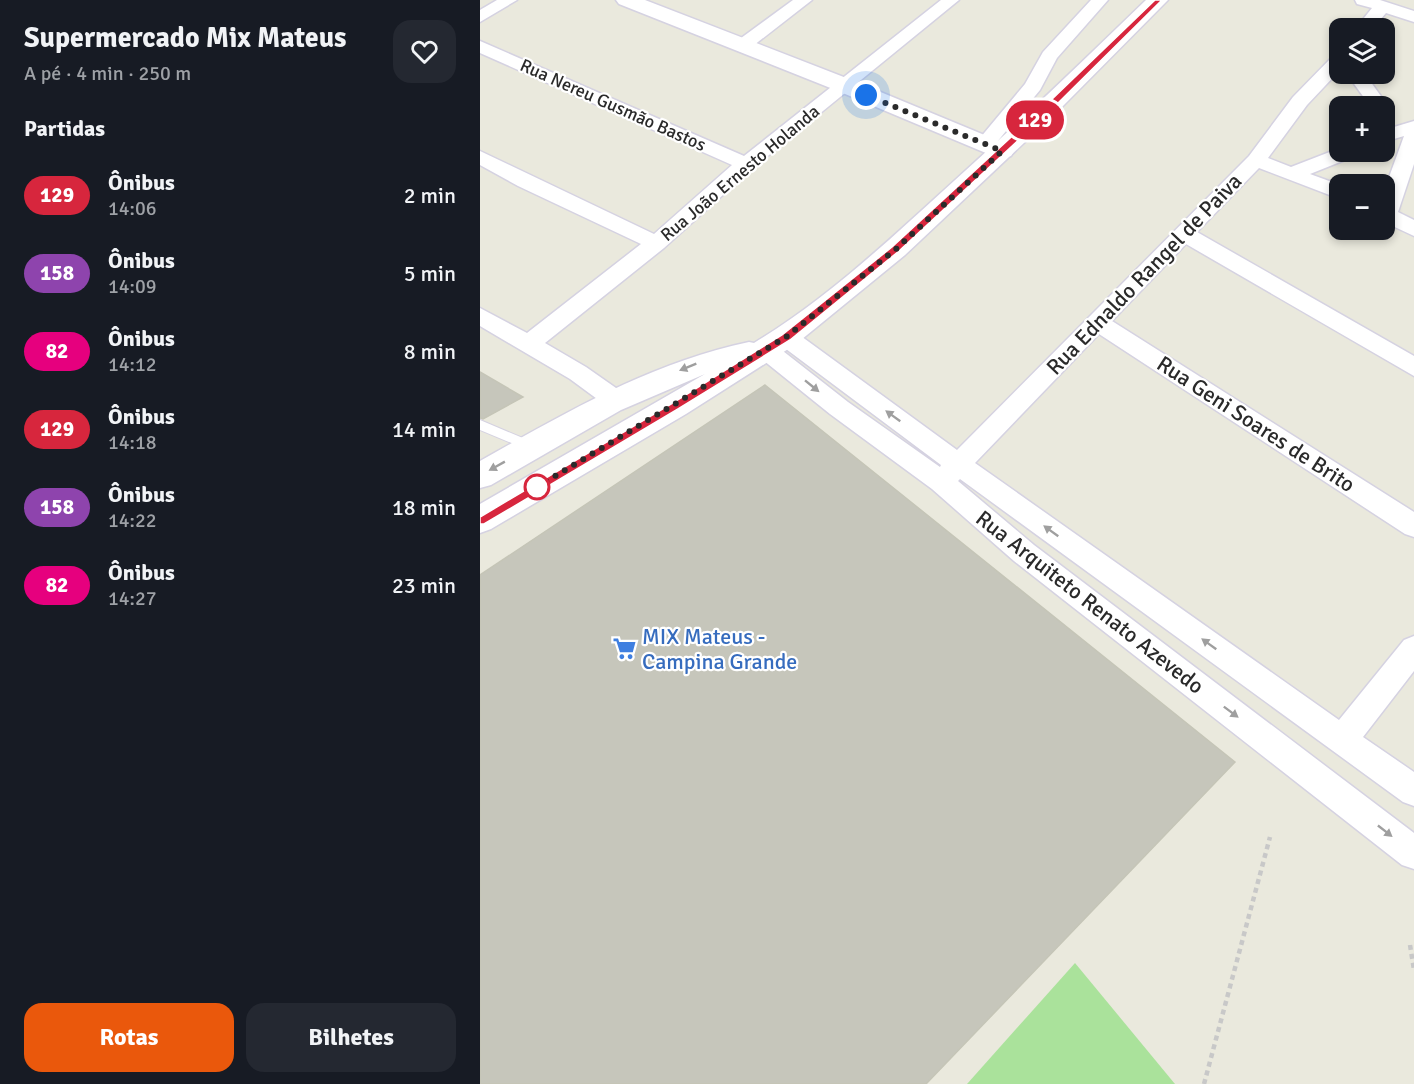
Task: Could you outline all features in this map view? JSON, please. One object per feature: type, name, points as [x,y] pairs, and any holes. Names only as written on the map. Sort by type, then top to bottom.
[{"type":"main road","points":[[480,520],[776,343],[896,249],[993,147],[1158,0]]},
{"type":"main road","points":[[639,2],[993,147]]},
{"type":"main road","points":[[480,476],[617,401],[706,360],[776,343]]},
{"type":"street","points":[[480,17],[508,0]]},
{"type":"street","points":[[743,45],[804,0]]},
{"type":"street","name":"Rua João Ernesto Holanda","points":[[528,344],[656,243],[746,164],[951,0]]},
{"type":"street","points":[[993,147],[1033,86],[1049,56],[1101,0]]},
{"type":"street","points":[[1363,0],[1414,17]]},
{"type":"street","points":[[1373,18],[1382,7]]},
{"type":"street","name":"Rua Nereu Gusmão Bastos","points":[[480,46],[746,164]]},
{"type":"street","name":"Rua Ednaldo Rangel de Paiva","points":[[950,474],[1256,160],[1300,100],[1329,70]]},
{"type":"street","points":[[1392,174],[1399,128]]},
{"type":"street","points":[[480,157],[525,182],[656,243]]},
{"type":"street","points":[[1291,174],[1329,159]]},
{"type":"street","points":[[1256,160],[1329,189]]},
{"type":"street","points":[[1395,218],[1414,228]]},
{"type":"street","points":[[1184,234],[1414,367]]},
{"type":"street","points":[[480,316],[617,401]]},
{"type":"street","name":"Rua Geni Soares de Brito","points":[[1097,322],[1414,526]]},
{"type":"street","name":"Rua Arquiteto Renato Azevedo","points":[[776,343],[839,408],[950,474],[1414,791]]},
{"type":"street","name":"Rua Arquiteto Renato Azevedo","points":[[950,474],[1024,554],[1414,853]]},
{"type":"street","points":[[1342,740],[1414,649]]},
{"type":"lane","points":[[480,425],[533,447]]},
{"type":"path","points":[[1204,1084],[1270,837]]},
{"type":"path","points":[[1410,945],[1414,970]]},
{"type":"green space","points":[[1075,963],[1175,1084],[967,1084]]},
{"type":"building","points":[[480,372],[523,397],[483,419],[480,418]]},
{"type":"building","points":[[765,385],[1235,762],[926,1084],[480,1084],[480,575]]},
{"type":"bus line","name":"129","points":[[480,520],[675,406],[786,337],[896,249],[1051,105],[1158,0]]},
{"type":"place","name":"MIX Mateus - Campina Grande","points":[[624,649]]},
{"type":"route","points":[[537,487],[675,406],[786,337],[896,249],[1002,151],[866,95]]}]
